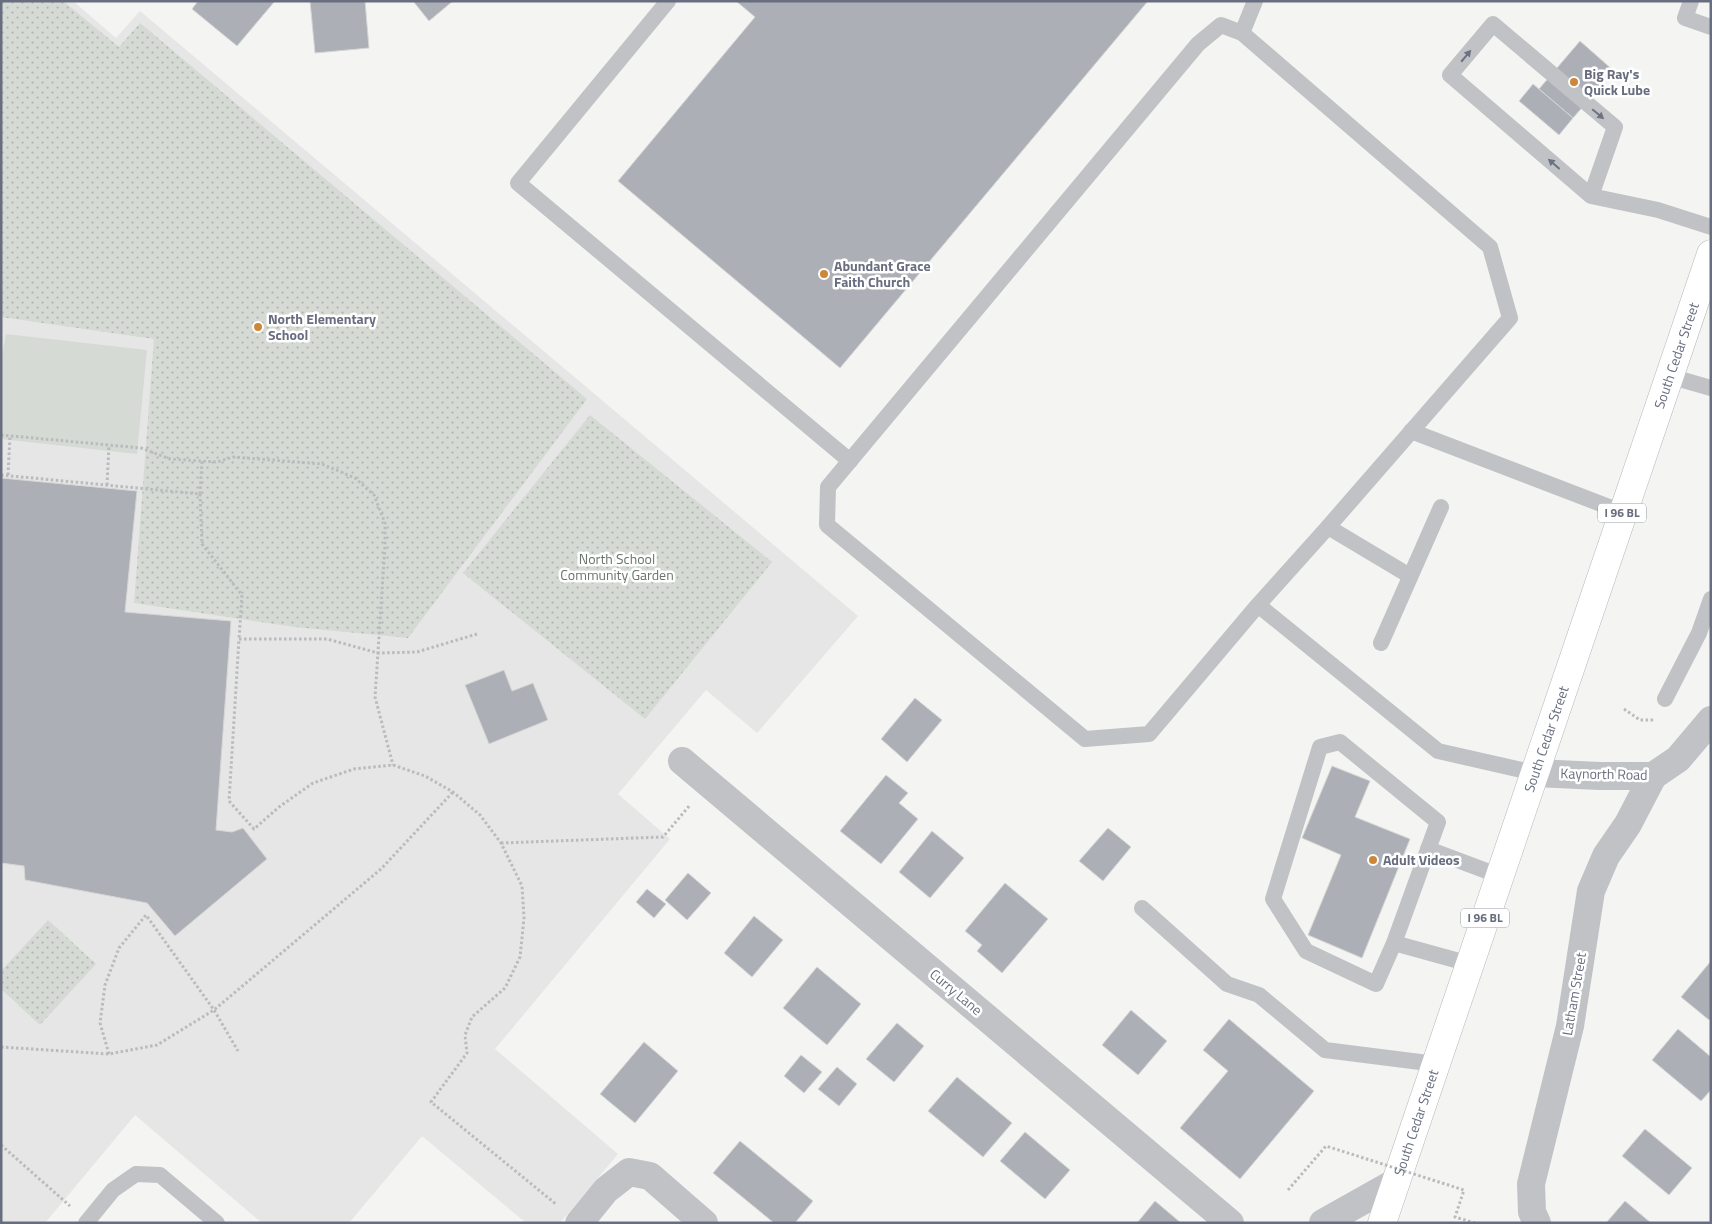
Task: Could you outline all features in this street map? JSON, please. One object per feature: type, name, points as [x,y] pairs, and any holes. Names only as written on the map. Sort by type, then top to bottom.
[{"type":"main road","name":"South Cedar Street","points":[[1382,1223],[1622,512],[1709,265]]},
{"type":"street","name":"Kaynorth Road","points":[[1535,773],[1653,776],[1678,759],[1711,720]]},
{"type":"street","name":"Curry Lane","points":[[682,761],[1230,1223]]},
{"type":"street","name":"Latham Street","points":[[1537,1223],[1532,1212],[1531,1184],[1570,1026],[1591,891],[1606,856],[1628,824],[1653,776]]},
{"type":"street","points":[[571,1217],[629,1172],[650,1176],[704,1223]]},
{"type":"street","points":[[1323,1223],[1396,1182]]},
{"type":"lane","points":[[668,1],[518,183],[850,461]]},
{"type":"lane","points":[[1242,33],[1255,1]]},
{"type":"lane","points":[[1691,1],[1685,18],[1711,27]]},
{"type":"lane","points":[[1591,196],[1615,127],[1493,24],[1450,75],[1591,196],[1658,210],[1711,227]]},
{"type":"lane","points":[[1221,25],[1242,33],[1490,247],[1510,318],[1328,528],[1258,605],[1149,734],[1085,740],[827,525],[828,487],[850,461],[1198,44],[1221,25]]},
{"type":"lane","points":[[1670,376],[1711,388]]},
{"type":"lane","points":[[1411,431],[1622,512]]},
{"type":"lane","points":[[1381,643],[1441,507]]},
{"type":"lane","points":[[1328,528],[1410,576]]},
{"type":"lane","points":[[1665,699],[1699,633],[1711,599]]},
{"type":"lane","points":[[1258,605],[1438,751],[1535,773]]},
{"type":"lane","points":[[1340,742],[1438,822],[1394,943],[1376,984],[1306,951],[1273,899],[1320,747],[1340,742]]},
{"type":"lane","points":[[1428,850],[1500,876]]},
{"type":"lane","points":[[1142,908],[1227,984],[1259,995],[1325,1050],[1436,1064]]},
{"type":"lane","points":[[1394,943],[1470,964]]},
{"type":"lane","points":[[89,1220],[113,1190],[136,1174],[160,1175],[217,1223]]},
{"type":"path","points":[[1,435],[141,448],[170,458],[202,461],[217,462],[233,457],[322,464],[355,478],[374,495],[385,523],[375,696],[393,765]]},
{"type":"path","points":[[8,476],[10,436]]},
{"type":"path","points":[[107,485],[109,445]]},
{"type":"path","points":[[202,461],[200,494],[202,544],[242,595],[229,801],[254,829],[279,807],[313,783],[354,769],[393,765],[425,776],[453,792],[480,815],[501,842],[522,886],[524,918],[520,957],[505,988],[472,1017],[465,1035],[468,1053],[430,1102],[571,1217]]},
{"type":"path","points":[[1,475],[200,494]]},
{"type":"path","points":[[239,639],[327,638],[378,652],[417,652],[477,634]]},
{"type":"path","points":[[1,1046],[109,1054],[157,1045],[214,1010],[381,869],[453,792]]},
{"type":"path","points":[[501,842],[663,837],[696,798]]},
{"type":"path","points":[[109,1054],[100,1023],[105,985],[119,948],[146,915],[214,1010],[238,1051]]},
{"type":"path","points":[[1,1145],[89,1220]]},
{"type":"path","points":[[1288,1190],[1326,1146],[1464,1190],[1455,1216],[1475,1223]]},
{"type":"shaded area","name":"North Elementary School","points":[[1,1],[73,1],[116,38],[140,11],[858,616],[757,733],[706,690],[618,794],[670,839],[495,1049],[618,1154],[560,1223],[526,1223],[422,1136],[349,1223],[262,1223],[135,1115],[45,1223],[1,1223]]},
{"type":"green space","points":[[1,1],[63,1],[119,47],[140,23],[587,399],[408,638],[295,627],[134,603],[154,339],[1,317]]},
{"type":"green space","points":[[6,334],[147,350],[137,454],[1,439],[1,361]]},
{"type":"green space","name":"North School Community Garden","points":[[590,415],[772,562],[645,719],[463,573]]},
{"type":"green space","points":[[48,920],[96,964],[40,1025],[1,989],[1,971]]},
{"type":"building","points":[[198,1],[275,1],[237,46],[192,9]]},
{"type":"building","points":[[310,1],[365,1],[369,48],[315,53]]},
{"type":"building","points":[[413,1],[453,1],[429,21]]},
{"type":"building","name":"Abundant Grace Faith Church","points":[[736,1],[1148,1],[840,368],[618,181],[755,17]]},
{"type":"building","points":[[1580,41],[1614,71],[1573,118],[1539,89]]},
{"type":"building","points":[[1533,84],[1573,118],[1559,135],[1519,101]]},
{"type":"building","points":[[1,478],[137,491],[125,612],[231,621],[216,830],[232,832],[243,828],[267,859],[175,936],[147,903],[25,880],[24,866],[1,863]]},
{"type":"building","points":[[504,670],[512,691],[533,683],[548,720],[489,744],[465,685]]},
{"type":"building","points":[[915,698],[942,720],[907,762],[881,739]]},
{"type":"building","points":[[1332,766],[1370,781],[1355,817],[1410,839],[1362,958],[1308,935],[1341,855],[1302,838]]},
{"type":"building","points":[[886,775],[908,793],[899,803],[918,819],[881,864],[840,831]]},
{"type":"building","points":[[1108,828],[1131,847],[1103,881],[1079,861]]},
{"type":"building","points":[[932,831],[964,858],[930,898],[899,872]]},
{"type":"building","points":[[688,873],[711,893],[687,920],[665,900]]},
{"type":"building","points":[[1005,883],[1048,919],[1002,973],[977,951],[982,945],[965,931]]},
{"type":"building","points":[[647,889],[666,904],[654,918],[636,902]]},
{"type":"building","points":[[754,916],[783,940],[752,977],[724,953]]},
{"type":"building","points":[[1711,961],[1711,1018],[1709,1020],[1681,997]]},
{"type":"building","points":[[817,967],[861,1004],[827,1045],[783,1008]]},
{"type":"building","points":[[1131,1010],[1167,1041],[1138,1075],[1102,1045]]},
{"type":"building","points":[[1229,1019],[1314,1091],[1240,1179],[1180,1128],[1228,1071],[1203,1050]]},
{"type":"building","points":[[897,1023],[924,1046],[894,1082],[866,1059]]},
{"type":"building","points":[[1678,1029],[1711,1057],[1711,1090],[1701,1101],[1652,1060]]},
{"type":"building","points":[[644,1042],[678,1071],[635,1123],[600,1094]]},
{"type":"building","points":[[801,1055],[822,1072],[804,1093],[784,1076]]},
{"type":"building","points":[[837,1067],[857,1084],[839,1106],[818,1089]]},
{"type":"building","points":[[957,1077],[1012,1123],[983,1157],[928,1111]]},
{"type":"building","points":[[1645,1129],[1692,1168],[1669,1195],[1622,1156]]},
{"type":"building","points":[[1025,1132],[1070,1170],[1045,1199],[1000,1161]]},
{"type":"building","points":[[740,1141],[813,1201],[795,1223],[774,1223],[713,1173]]},
{"type":"building","points":[[1155,1201],[1181,1223],[1137,1223]]},
{"type":"building","points":[[1625,1201],[1651,1223],[1606,1223]]},
{"type":"place","name":"Big Ray's Quick Lube","points":[[1574,82]]},
{"type":"place","name":"Abundant Grace Faith Church","points":[[824,274]]},
{"type":"place","name":"North Elementary School","points":[[258,327]]},
{"type":"place","name":"Adult Videos","points":[[1373,860]]}]
